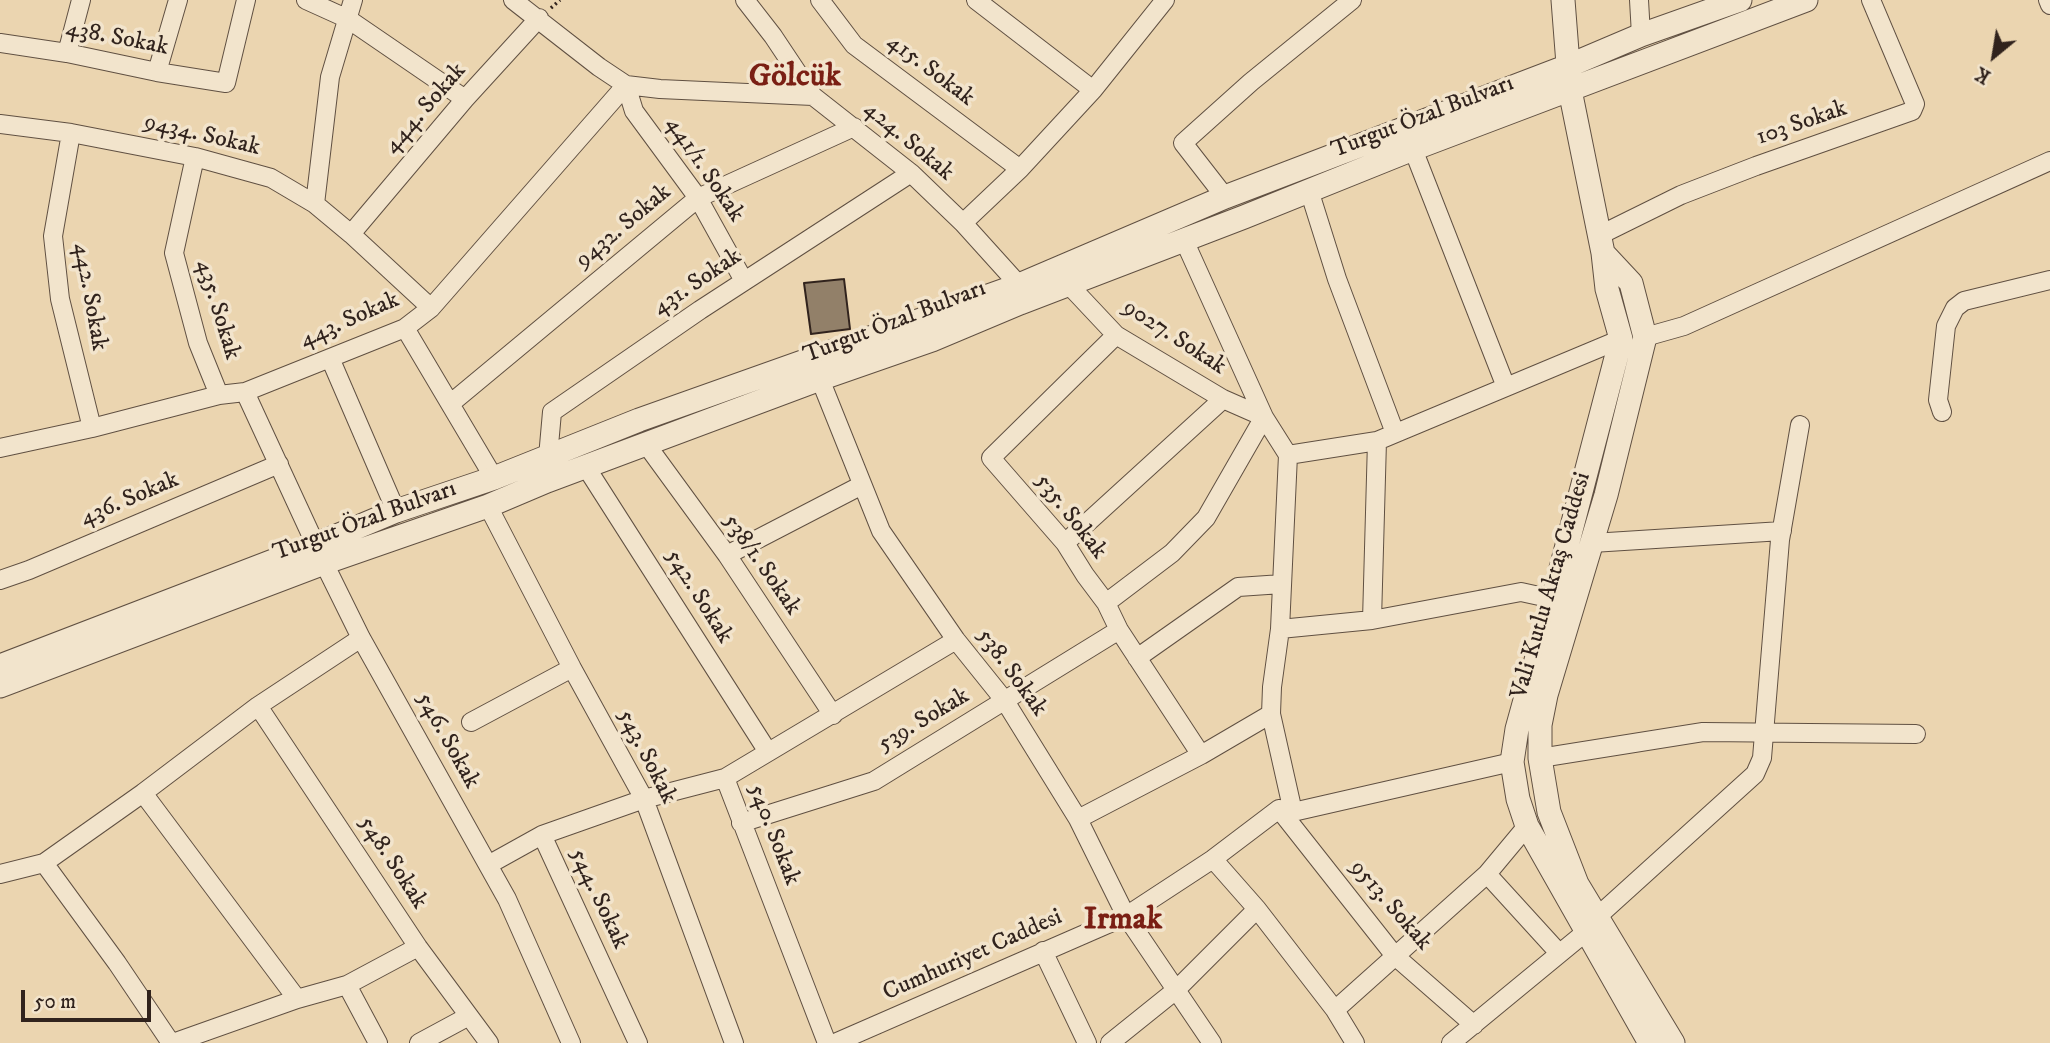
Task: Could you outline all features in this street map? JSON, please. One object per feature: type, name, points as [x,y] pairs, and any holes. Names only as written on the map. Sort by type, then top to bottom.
[{"type":"street","points":[[67,53],[80,0]]},
{"type":"street","points":[[157,72],[178,0]]},
{"type":"street","name":"438. Sokak","points":[[0,43],[226,83],[246,0]]},
{"type":"street","points":[[306,0],[348,19],[465,99]]},
{"type":"street","points":[[315,204],[330,77],[353,0]]},
{"type":"street","points":[[513,0],[626,85],[813,96]]},
{"type":"street","name":"424. Sokak","points":[[745,0],[813,96],[911,173],[963,223],[1018,285]]},
{"type":"street","name":"415. Sokak","points":[[820,0],[854,45],[1020,169]]},
{"type":"street","points":[[976,0],[1093,90]]},
{"type":"street","points":[[1225,197],[1183,143],[1251,82],[1352,0]]},
{"type":"street","points":[[1288,455],[1377,441],[1621,339],[1607,289],[1602,244],[1570,90],[1563,0]]},
{"type":"street","points":[[1639,0],[1642,35]]},
{"type":"street","name":"Turgut Özal Bulvarı","points":[[0,686],[319,554],[396,511],[494,478],[639,420],[1018,285],[1225,197],[1642,35],[1740,0]]},
{"type":"street","name":"Turgut Özal Bulvarı","points":[[0,666],[319,554],[488,506],[646,444],[932,340],[1413,149],[1806,0]]},
{"type":"street","name":"103 Sokak","points":[[1602,244],[1681,195],[1912,111],[1915,104],[1871,0]]},
{"type":"street","points":[[963,223],[1020,169],[1093,90],[1159,2]]},
{"type":"street","name":"444. Sokak","points":[[351,234],[465,99],[539,18]]},
{"type":"street","name":"441/1. Sokak","points":[[626,85],[634,111],[698,198],[744,281]]},
{"type":"street","name":"443. Sokak","points":[[0,447],[245,391],[405,328],[430,309],[626,85]]},
{"type":"street","name":"9434. Sokak","points":[[0,124],[71,133],[195,157],[271,178],[315,204],[351,234],[430,309]]},
{"type":"street","name":"9432. Sokak","points":[[450,404],[698,198],[854,127]]},
{"type":"street","name":"442. Sokak","points":[[71,133],[53,236],[60,299],[92,428]]},
{"type":"street","points":[[1413,149],[1506,387]]},
{"type":"street","name":"435. Sokak","points":[[195,157],[174,253],[198,343],[219,395]]},
{"type":"street","points":[[1645,337],[1684,326],[2050,161]]},
{"type":"street","name":"431. Sokak","points":[[548,457],[552,412],[744,281],[911,173]]},
{"type":"street","points":[[1309,190],[1337,279],[1395,433]]},
{"type":"street","points":[[1184,240],[1264,417],[1288,455],[1280,629],[1271,714],[1286,810]]},
{"type":"street","name":"Vali Kutlu Aktaş Caddesi","points":[[1602,244],[1631,282],[1645,337],[1606,495],[1546,695],[1540,724],[1540,758],[1549,812],[1592,924],[1650,1043]]},
{"type":"street","points":[[1942,412],[1938,400],[1946,326],[1955,308],[1964,301],[2050,280]]},
{"type":"street","name":"9027. Sokak","points":[[1069,285],[1116,335],[1223,399],[1264,417]]},
{"type":"street","points":[[405,328],[494,478]]},
{"type":"street","name":"535. Sokak","points":[[1116,335],[992,458],[1065,543],[1106,603],[1119,630],[1201,755]]},
{"type":"street","name":"Vali Kutlu Aktaş Caddesi","points":[[1621,339],[1517,729],[1512,762],[1518,799],[1527,826],[1673,1043]]},
{"type":"street","points":[[330,358],[396,511]]},
{"type":"street","name":"538. Sokak","points":[[820,379],[881,531],[956,640],[1005,701],[1078,819],[1126,916],[1212,1043]]},
{"type":"street","name":"546. Sokak","points":[[245,391],[319,554],[361,638],[507,899],[571,1043]]},
{"type":"street","points":[[1065,543],[1223,399]]},
{"type":"street","points":[[1106,603],[1172,553],[1206,518],[1264,417]]},
{"type":"street","points":[[1451,1043],[1592,924],[1755,774],[1762,758],[1782,531],[1800,425]]},
{"type":"street","points":[[1373,620],[1377,441]]},
{"type":"street","name":"538/1. Sokak","points":[[646,444],[727,555],[833,715]]},
{"type":"street","name":"436. Sokak","points":[[0,580],[279,464]]},
{"type":"street","name":"542. Sokak","points":[[586,467],[768,752]]},
{"type":"street","points":[[727,555],[862,485]]},
{"type":"street","name":"543. Sokak","points":[[488,506],[644,799],[734,1043]]},
{"type":"street","points":[[1592,543],[1782,531]]},
{"type":"street","points":[[1137,658],[1238,587],[1282,584]]},
{"type":"street","points":[[1280,629],[1373,620],[1521,592],[1553,599]]},
{"type":"street","name":"539. Sokak","points":[[741,823],[874,781],[1119,630]]},
{"type":"street","points":[[0,874],[44,863],[144,793],[258,706],[361,638]]},
{"type":"street","name":"540. Sokak","points":[[827,1043],[725,778],[956,640]]},
{"type":"street","points":[[471,722],[572,668]]},
{"type":"street","name":"548. Sokak","points":[[258,706],[418,947],[489,1043]]},
{"type":"street","points":[[1078,819],[1201,755],[1271,714]]},
{"type":"street","points":[[1512,762],[1703,732],[1916,734]]},
{"type":"street","name":"Cumhuriyet Caddesi","points":[[835,1043],[1126,916],[1286,810],[1512,762]]},
{"type":"street","name":"544. Sokak","points":[[638,1043],[542,835],[644,799],[725,778]]},
{"type":"street","points":[[144,793],[297,999]]},
{"type":"street","name":"9513. Sokak","points":[[1286,810],[1395,956],[1474,1025]]},
{"type":"street","points":[[1335,1010],[1487,874],[1527,826]]},
{"type":"street","points":[[488,865],[542,835]]},
{"type":"street","points":[[1213,859],[1257,909],[1335,1010],[1355,1043]]},
{"type":"street","points":[[44,863],[117,962],[172,1043],[297,999],[347,985],[418,947]]},
{"type":"street","points":[[1487,874],[1559,953]]},
{"type":"street","points":[[1110,1043],[1176,990],[1257,909]]},
{"type":"street","points":[[1042,951],[1087,1043]]},
{"type":"street","points":[[347,985],[378,1043]]},
{"type":"street","points":[[419,1043],[469,1016]]},
{"type":"building","points":[[844,279],[850,329],[811,334],[804,283]]},
{"type":"district","name":"Gölcük","points":[[795,78]]},
{"type":"district","name":"Irmak","points":[[1123,921]]}]
